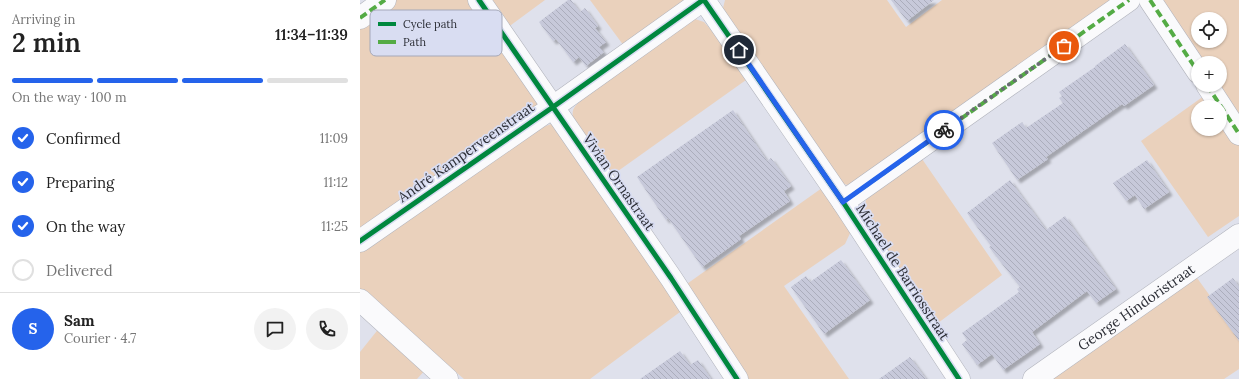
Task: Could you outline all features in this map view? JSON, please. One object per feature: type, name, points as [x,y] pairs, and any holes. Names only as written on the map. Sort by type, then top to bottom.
[{"type":"street","points":[[371,10],[385,0]]},
{"type":"street","name":"Vivian Ornastraat","points":[[479,0],[486,10]]},
{"type":"street","name":"André Kamperveenstraat","points":[[360,241],[704,0]]},
{"type":"street","name":"Michael de Barriosstraat","points":[[704,0],[843,202],[959,379]]},
{"type":"street","points":[[843,202],[1129,0]]},
{"type":"street","points":[[1150,0],[1191,62]]},
{"type":"street","points":[[360,18],[370,11]]},
{"type":"street","name":"Vivian Ornastraat","points":[[502,33],[671,278],[737,379]]},
{"type":"street","points":[[1211,92],[1239,134]]},
{"type":"street","name":"George Hindoristraat","points":[[1034,379],[1239,235]]},
{"type":"street","points":[[360,300],[447,379]]},
{"type":"shaded area","points":[[393,0],[472,0],[479,10],[379,10]]},
{"type":"shaded area","points":[[487,0],[545,0],[507,28],[502,21],[502,10],[494,10]]},
{"type":"shaded area","points":[[590,0],[688,0],[624,46]]},
{"type":"shaded area","points":[[725,0],[887,0],[906,27],[942,0],[1116,0],[851,186],[841,183],[724,16],[723,8]]},
{"type":"shaded area","points":[[1160,0],[1239,0],[1239,115],[1224,92],[1227,92],[1227,56],[1198,56],[1193,48],[1227,48],[1227,12],[1191,12],[1191,45]]},
{"type":"shaded area","points":[[370,16],[370,56],[502,56],[502,42],[544,102],[360,231],[360,23]]},
{"type":"shaded area","points":[[692,18],[704,22],[712,31],[746,80],[611,176],[575,125],[573,110],[583,98]]},
{"type":"shaded area","points":[[1208,93],[1213,100],[1198,100]]},
{"type":"shaded area","points":[[1191,105],[1191,136],[1227,136],[1227,120],[1239,138],[1239,216],[1208,237],[1141,141]]},
{"type":"shaded area","points":[[551,124],[561,129],[684,309],[590,379],[464,379],[360,290],[360,252],[538,129]]},
{"type":"shaded area","points":[[920,156],[1002,275],[938,323],[865,219],[863,210],[867,197]]},
{"type":"shaded area","points":[[822,188],[852,229],[845,244],[784,286],[849,379],[749,379],[684,286]]},
{"type":"shaded area","points":[[1192,271],[1239,336],[1239,369],[1224,379],[1040,379]]},
{"type":"shaded area","points":[[380,327],[427,368],[417,379],[360,379],[360,352]]},
{"type":"building","points":[[568,0],[571,0],[580,12],[585,8],[598,26],[595,28],[606,42],[599,47],[604,52],[586,66],[579,57],[573,62],[556,39],[553,41],[539,22]]},
{"type":"building","points":[[891,0],[934,0],[907,21]]},
{"type":"building","points":[[1125,44],[1154,85],[1124,106],[1122,104],[1046,157],[1048,159],[1017,180],[992,143],[1022,122],[1026,128],[1063,103],[1059,98],[1062,96],[1059,92]]},
{"type":"building","points":[[733,110],[767,161],[771,158],[791,186],[784,191],[790,201],[739,236],[741,239],[702,267],[668,218],[666,220],[637,177]]},
{"type":"building","points":[[1147,160],[1169,192],[1144,209],[1135,195],[1126,201],[1113,183]]},
{"type":"building","points":[[1010,180],[1046,230],[1065,216],[1116,289],[1096,303],[1087,291],[1032,332],[1040,344],[1003,370],[992,354],[977,365],[962,344],[967,340],[962,333],[1019,292],[1017,289],[1020,287],[989,247],[991,246],[967,213]]},
{"type":"building","points":[[841,260],[870,300],[824,334],[791,287],[806,276],[810,282]]},
{"type":"building","points":[[1233,278],[1239,287],[1239,341],[1207,297]]},
{"type":"building","points":[[680,351],[690,365],[698,360],[711,379],[640,379]]},
{"type":"building","points":[[910,357],[926,379],[879,379]]},
{"type":"marked path","points":[[371,10],[385,0]]},
{"type":"marked path","points":[[843,202],[1129,0]]},
{"type":"marked path","points":[[1150,0],[1191,62]]},
{"type":"marked path","points":[[360,18],[370,11]]},
{"type":"marked path","points":[[1212,92],[1239,134]]},
{"type":"cycle path","points":[[479,0],[486,10]]},
{"type":"cycle path","points":[[360,241],[553,107],[703,0]]},
{"type":"cycle path","points":[[704,0],[843,202],[959,379]]},
{"type":"cycle path","points":[[502,33],[671,278],[737,379]]},
{"type":"way so far","points":[[944,130],[1064,46]]},
{"type":"route","points":[[739,50],[843,202],[944,130]]}]
